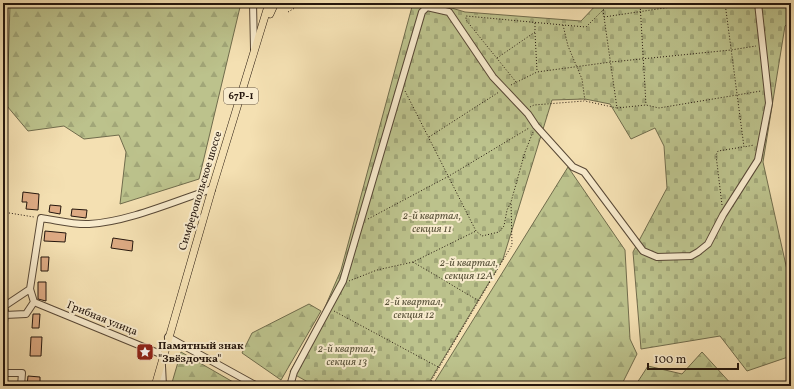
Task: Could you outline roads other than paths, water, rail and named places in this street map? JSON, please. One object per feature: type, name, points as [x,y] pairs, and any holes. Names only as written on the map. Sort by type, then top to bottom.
[{"type":"main road","name":"Симферопольское шоссе","points":[[155,384],[212,189],[269,3]]},
{"type":"main road","points":[[260,36],[275,3]]},
{"type":"street","points":[[253,3],[254,56]]},
{"type":"street","points":[[290,386],[294,372],[341,283],[422,12],[427,7],[449,12],[494,77],[573,167],[584,172],[643,251],[657,257],[691,256],[708,244],[758,160],[769,103],[758,3]]},
{"type":"street","points":[[5,315],[26,314],[34,302],[30,290],[41,218],[88,224],[101,222],[130,216],[212,189]]},
{"type":"street","points":[[3,334],[5,315],[4,306],[30,290]]},
{"type":"street","name":"Грибная улица","points":[[34,302],[162,357]]},
{"type":"street","points":[[168,337],[257,386]]},
{"type":"street","points":[[162,357],[163,386]]},
{"type":"street","points":[[3,373],[22,373],[21,386]]},
{"type":"place","name":"Памятный знак \"Звёздочка\"","points":[[145,352]]},
{"type":"park label","name":"2-й квартал, секция 11","points":[[432,222]]},
{"type":"park label","name":"2-й квартал, секция 12А","points":[[469,269]]},
{"type":"park label","name":"2-й квартал, секция 12","points":[[414,308]]},
{"type":"park label","name":"2-й квартал, секция 13","points":[[347,355]]}]
